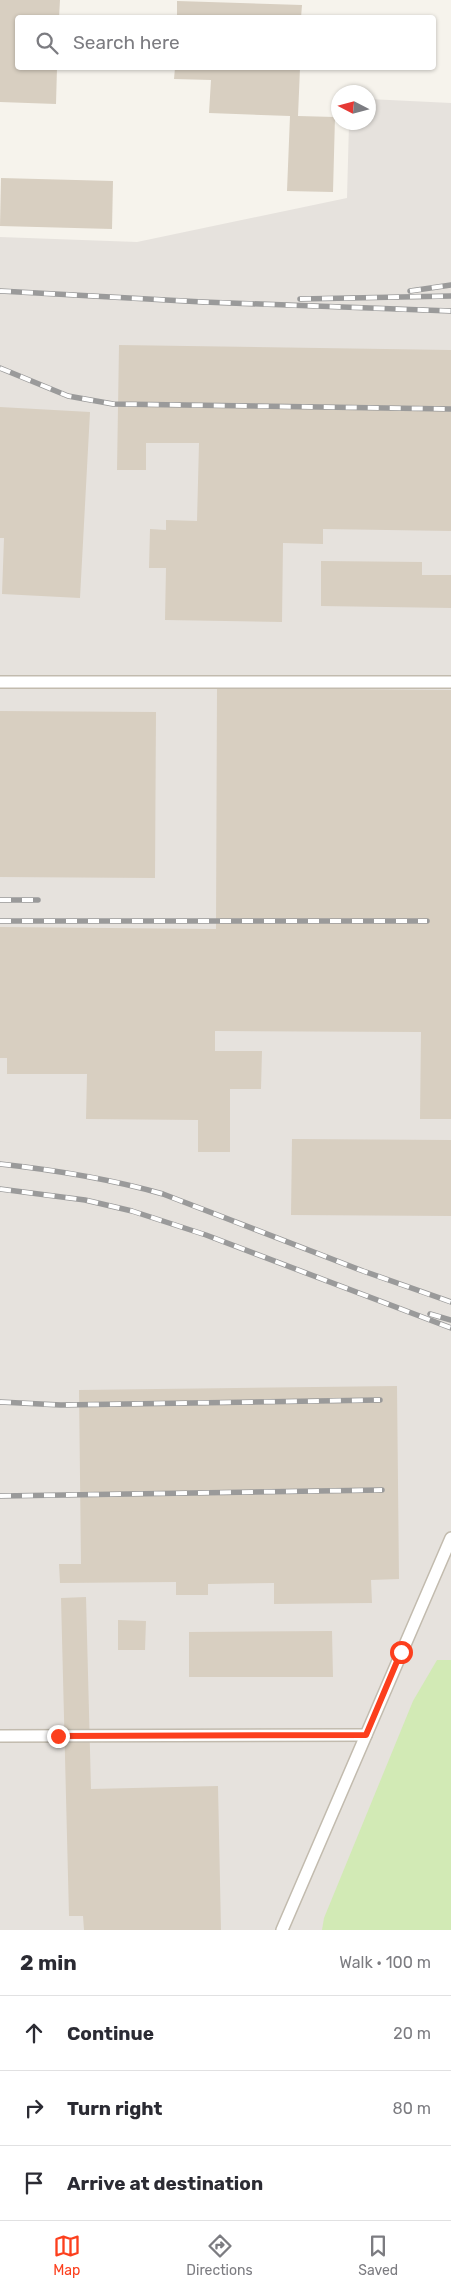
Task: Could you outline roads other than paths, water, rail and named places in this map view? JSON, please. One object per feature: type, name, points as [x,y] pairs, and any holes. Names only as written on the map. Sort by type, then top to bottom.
[{"type":"lane","points":[[0,682],[451,682]]},
{"type":"lane","points":[[282,1930],[451,1538]]},
{"type":"lane","points":[[0,1736],[366,1735]]},
{"type":"railway","points":[[410,291],[451,285]]},
{"type":"railway","points":[[0,291],[203,302],[451,311]]},
{"type":"railway","points":[[300,299],[451,296]]},
{"type":"railway","points":[[0,368],[68,396],[113,404],[451,409]]},
{"type":"railway","points":[[0,900],[38,900]]},
{"type":"railway","points":[[0,921],[427,921]]},
{"type":"railway","points":[[0,1164],[82,1176],[163,1194],[363,1271],[451,1302]]},
{"type":"railway","points":[[0,1189],[85,1200],[132,1211],[206,1235],[451,1328]]},
{"type":"railway","points":[[430,1314],[451,1320]]},
{"type":"railway","points":[[0,1402],[61,1405],[380,1400]]},
{"type":"railway","points":[[0,1496],[382,1490]]}]
